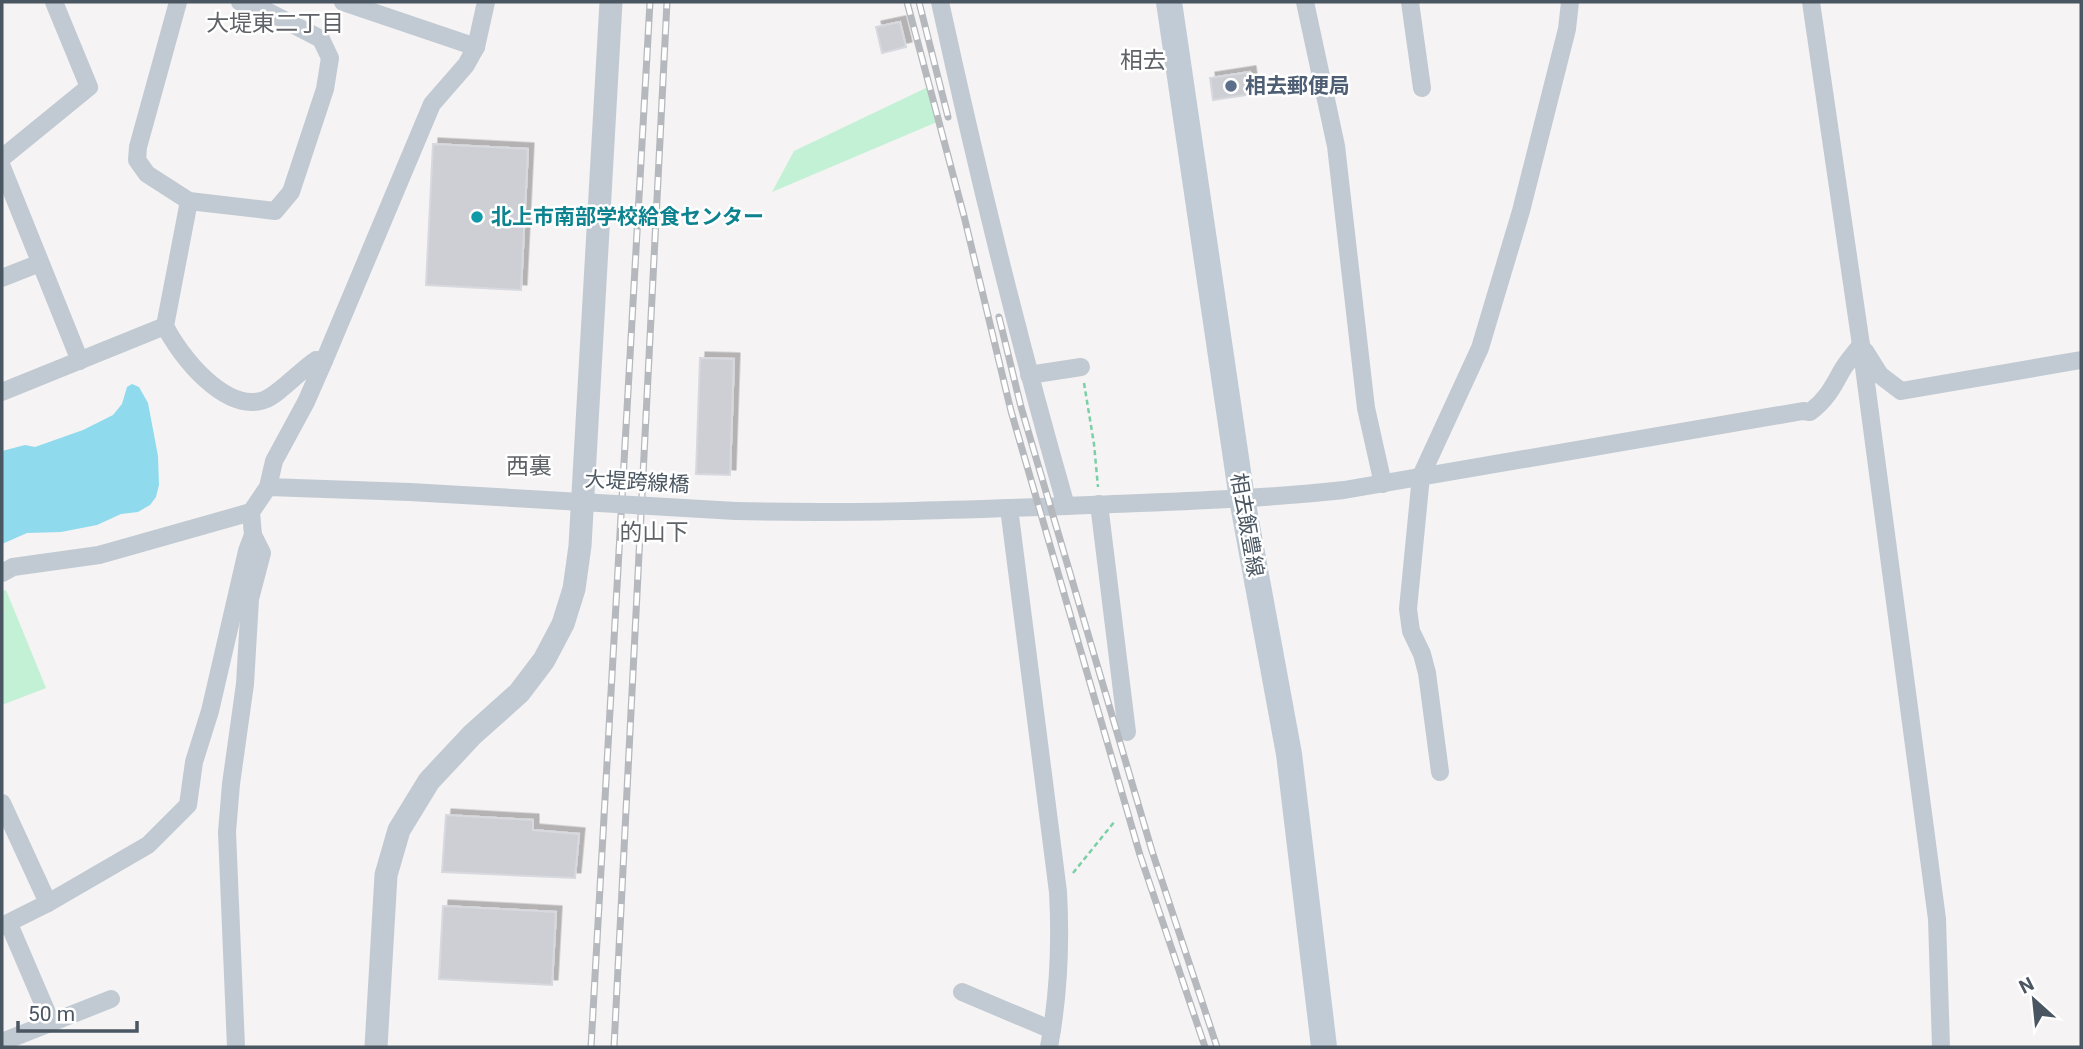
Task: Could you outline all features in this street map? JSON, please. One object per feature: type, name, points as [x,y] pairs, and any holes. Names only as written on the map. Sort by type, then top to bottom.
[{"type":"main road","name":"相去飯豊線","points":[[1169,2],[1242,499],[1289,754],[1324,1047]]},
{"type":"street","points":[[2,158],[89,87],[54,2]]},
{"type":"street","points":[[178,2],[138,147],[137,160],[147,174],[189,201],[275,211],[290,192],[325,89],[330,58],[321,40],[255,5],[240,2]]},
{"type":"street","points":[[343,2],[476,47]]},
{"type":"street","points":[[236,1047],[227,832],[245,684],[250,599],[262,553],[253,536],[251,512],[268,487],[274,461],[306,402],[432,104],[466,65],[476,47],[486,2]]},
{"type":"street","points":[[376,1047],[386,875],[399,830],[429,781],[472,735],[519,693],[544,660],[562,624],[574,589],[580,546],[611,2]]},
{"type":"street","points":[[940,2],[968,129],[1029,375],[1066,506]]},
{"type":"street","points":[[1305,2],[1336,146],[1366,408],[1383,484]]},
{"type":"street","points":[[1410,2],[1422,88]]},
{"type":"street","points":[[1440,772],[1427,673],[1411,631],[1408,609],[1421,476],[1480,348],[1521,211],[1567,29],[1570,2]]},
{"type":"street","points":[[1811,2],[1861,345],[1937,919],[1941,1047]]},
{"type":"street","points":[[2,167],[80,360]]},
{"type":"street","points":[[189,201],[165,326],[171,338],[209,384],[233,398],[251,403],[267,399],[316,360],[324,361]]},
{"type":"street","points":[[2,278],[40,263]]},
{"type":"street","points":[[2,392],[165,326]]},
{"type":"street","points":[[1861,345],[1880,375],[1901,391],[2081,360]]},
{"type":"street","name":"大堤跨線橋","points":[[268,487],[818,513],[1242,499],[1383,484],[1803,411],[1810,412],[1822,403],[1861,345]]},
{"type":"street","points":[[1029,375],[1081,367]]},
{"type":"street","points":[[1099,505],[1127,732]]},
{"type":"street","points":[[962,992],[1051,1038],[1059,990],[1058,892],[1009,508]]},
{"type":"street","points":[[2,573],[13,566],[99,555],[251,512]]},
{"type":"street","points":[[51,1022],[5,925],[148,845],[188,805],[194,762],[210,711],[247,551],[253,536]]},
{"type":"street","points":[[2,803],[48,903]]},
{"type":"street","points":[[2,1042],[111,999]]},
{"type":"path","points":[[1081,367],[1094,444],[1099,505]]},
{"type":"path","points":[[1058,892],[1115,821]]},
{"type":"green space","points":[[928,87],[937,122],[772,192],[794,151]]},
{"type":"green space","points":[[6,590],[46,688],[2,705],[2,591]]},
{"type":"water","points":[[132,384],[139,387],[148,403],[158,456],[159,485],[156,497],[150,505],[138,512],[121,514],[97,525],[61,532],[27,533],[2,544],[2,451],[25,445],[35,447],[83,430],[113,415],[122,404],[127,387]]},
{"type":"building","points":[[900,22],[906,47],[882,53],[876,27]]},
{"type":"building","points":[[1250,72],[1253,94],[1213,100],[1210,78]]},
{"type":"building","name":"北上市南部学校給食センター","points":[[433,144],[528,149],[521,290],[426,285]]},
{"type":"building","points":[[700,358],[734,359],[730,475],[696,474]]},
{"type":"building","points":[[446,815],[533,820],[533,830],[579,834],[575,878],[442,872]]},
{"type":"building","points":[[443,906],[556,912],[552,985],[439,979]]},
{"type":"railway","points":[[591,1047],[650,2]]},
{"type":"railway","points":[[614,1047],[667,2]]},
{"type":"railway","points":[[907,2],[964,216],[1011,411],[1140,855],[1205,1047]]},
{"type":"railway","points":[[919,2],[948,117]]},
{"type":"railway","points":[[999,317],[1021,407],[1152,851],[1217,1047]]},
{"type":"place","name":"相去郵便局","points":[[1231,86]]},
{"type":"place","name":"北上市南部学校給食センター","points":[[477,217]]},
{"type":"district","name":"大堤東二丁目","points":[[275,23]]},
{"type":"district","name":"相去","points":[[1143,60]]},
{"type":"district","name":"西裏","points":[[529,466]]},
{"type":"district","name":"的山下","points":[[654,532]]}]
